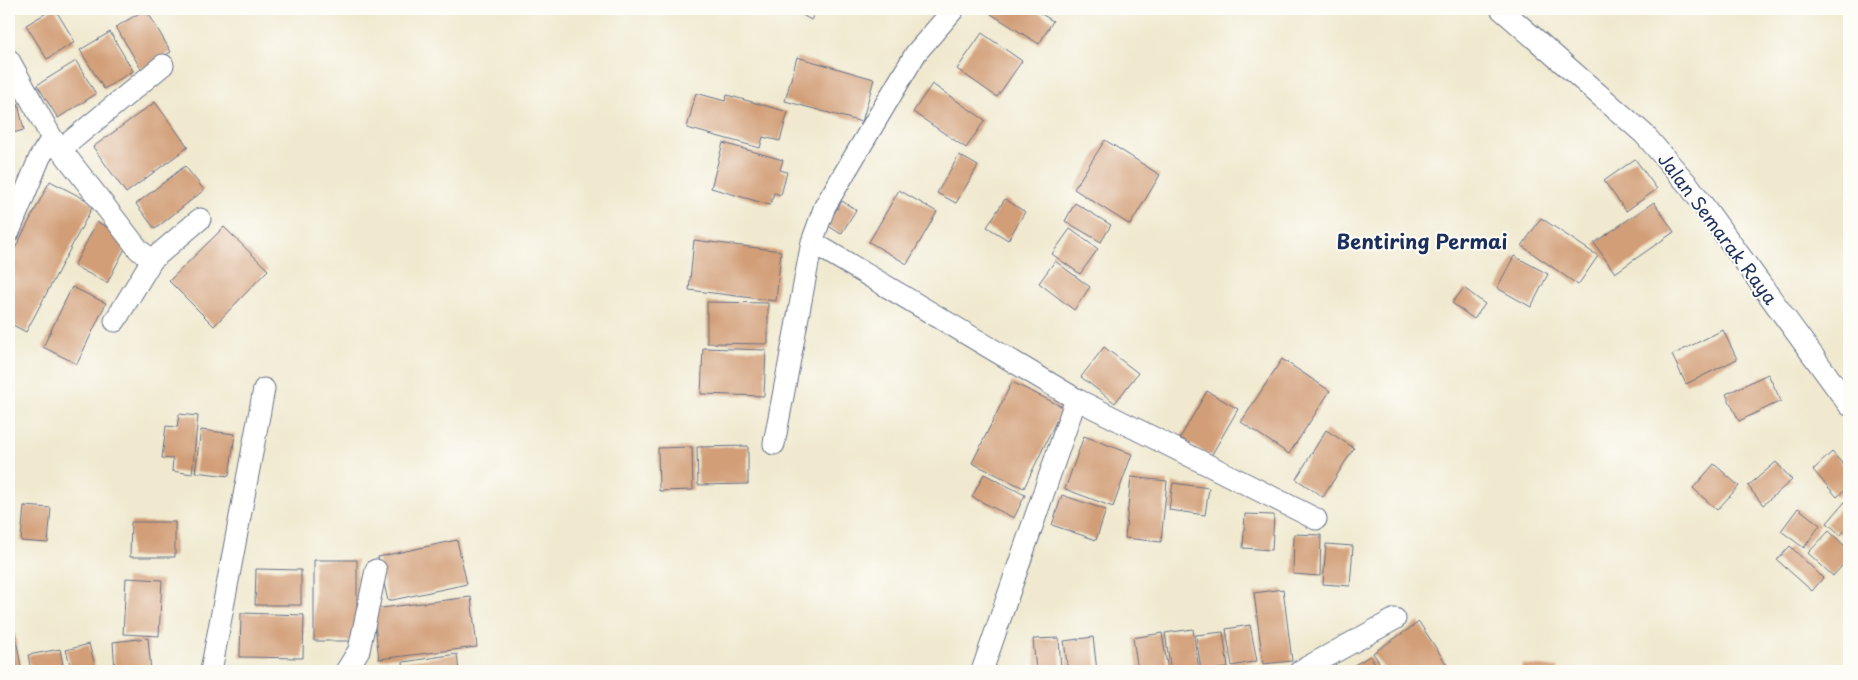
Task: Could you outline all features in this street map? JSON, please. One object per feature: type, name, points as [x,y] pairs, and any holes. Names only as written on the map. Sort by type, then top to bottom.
[{"type":"street","points":[[774,444],[812,242],[825,206],[916,53],[954,9]]},
{"type":"street","name":"Jalan Semarak Raya","points":[[1501,9],[1644,134],[1684,179],[1849,405]]},
{"type":"street","points":[[9,60],[56,144],[139,250],[152,260]]},
{"type":"street","points":[[9,232],[40,157],[163,65]]},
{"type":"street","points":[[115,321],[152,260],[200,219]]},
{"type":"street","points":[[812,242],[1076,399],[1316,518]]},
{"type":"street","points":[[211,671],[264,388]]},
{"type":"street","points":[[982,671],[1076,399]]},
{"type":"street","points":[[346,671],[359,650],[376,570]]},
{"type":"street","points":[[1300,671],[1395,620]]},
{"type":"building","points":[[55,9],[75,42],[47,59],[26,25]]},
{"type":"building","points":[[146,9],[171,52],[141,69],[116,27]]},
{"type":"building","points":[[792,9],[817,9],[811,20]]},
{"type":"building","points":[[995,9],[1033,9],[1053,21],[1039,44],[991,14]]},
{"type":"building","points":[[110,32],[133,71],[104,89],[80,50]]},
{"type":"building","points":[[982,33],[1022,61],[997,97],[957,69]]},
{"type":"building","points":[[797,57],[874,79],[862,122],[785,101]]},
{"type":"building","points":[[76,61],[96,94],[58,118],[37,85]]},
{"type":"building","points":[[932,84],[985,120],[966,148],[913,112]]},
{"type":"building","points":[[696,93],[725,101],[727,95],[788,112],[780,141],[763,137],[760,148],[687,128]]},
{"type":"building","points":[[155,102],[188,147],[126,193],[93,147]]},
{"type":"building","points":[[18,103],[24,130],[9,134],[9,105]]},
{"type":"building","points":[[1105,140],[1160,175],[1130,225],[1074,189]]},
{"type":"building","points":[[723,143],[783,160],[780,170],[787,172],[781,195],[774,193],[770,205],[711,188]]},
{"type":"building","points":[[959,155],[978,166],[956,203],[937,193]]},
{"type":"building","points":[[1635,159],[1657,189],[1626,211],[1604,181]]},
{"type":"building","points":[[185,166],[204,190],[155,229],[136,204]]},
{"type":"building","points":[[50,181],[94,204],[26,332],[9,323],[9,260]]},
{"type":"building","points":[[899,190],[937,212],[907,264],[869,242]]},
{"type":"building","points":[[1005,199],[1025,212],[1008,240],[987,227]]},
{"type":"building","points":[[842,201],[856,210],[841,234],[827,225]]},
{"type":"building","points":[[1654,202],[1674,232],[1615,273],[1594,243]]},
{"type":"building","points":[[1075,203],[1111,225],[1101,242],[1065,221]]},
{"type":"building","points":[[1541,218],[1598,256],[1578,285],[1522,246]]},
{"type":"building","points":[[97,222],[130,239],[107,283],[74,266]]},
{"type":"building","points":[[224,227],[268,270],[214,326],[169,281]]},
{"type":"building","points":[[1070,229],[1098,249],[1080,274],[1052,254]]},
{"type":"building","points":[[694,240],[781,251],[776,301],[689,290]]},
{"type":"building","points":[[1514,256],[1548,274],[1531,307],[1497,288]]},
{"type":"building","points":[[1055,261],[1090,287],[1074,310],[1039,283]]},
{"type":"building","points":[[72,287],[106,303],[77,364],[43,347]]},
{"type":"building","points":[[1464,288],[1485,304],[1474,319],[1452,303]]},
{"type":"building","points":[[707,302],[768,303],[768,344],[707,343]]},
{"type":"building","points":[[1723,330],[1737,359],[1686,384],[1672,355]]},
{"type":"building","points":[[1104,347],[1138,373],[1115,403],[1081,377]]},
{"type":"building","points":[[703,348],[766,350],[764,396],[701,394]]},
{"type":"building","points":[[1282,359],[1330,391],[1289,454],[1241,422]]},
{"type":"building","points":[[1768,374],[1781,401],[1739,421],[1726,394]]},
{"type":"building","points":[[1012,382],[1063,407],[1024,488],[972,463]]},
{"type":"building","points":[[1207,391],[1238,409],[1211,456],[1180,438]]},
{"type":"building","points":[[179,414],[198,416],[192,474],[172,471],[173,459],[162,458],[166,426],[177,427]]},
{"type":"building","points":[[201,430],[235,434],[229,476],[195,472]]},
{"type":"building","points":[[1326,430],[1354,448],[1323,497],[1296,479]]},
{"type":"building","points":[[1084,436],[1132,454],[1113,507],[1065,489]]},
{"type":"building","points":[[748,446],[748,484],[698,485],[697,447]]},
{"type":"building","points":[[692,447],[693,490],[659,491],[658,448]]},
{"type":"building","points":[[1832,452],[1849,471],[1849,486],[1837,497],[1813,470]]},
{"type":"building","points":[[1776,462],[1792,480],[1763,505],[1748,486]]},
{"type":"building","points":[[1714,464],[1739,486],[1717,510],[1693,488]]},
{"type":"building","points":[[984,474],[1025,495],[1014,518],[972,497]]},
{"type":"building","points":[[1131,477],[1167,481],[1161,542],[1125,538]]},
{"type":"building","points":[[1173,483],[1209,488],[1205,515],[1169,510]]},
{"type":"building","points":[[1062,495],[1106,510],[1096,540],[1052,525]]},
{"type":"building","points":[[1849,497],[1849,525],[1841,535],[1827,523]]},
{"type":"building","points":[[24,506],[51,508],[48,543],[21,541]]},
{"type":"building","points":[[1798,508],[1820,525],[1804,548],[1781,531]]},
{"type":"building","points":[[1245,514],[1274,515],[1272,550],[1243,548]]},
{"type":"building","points":[[131,522],[175,522],[175,557],[130,557]]},
{"type":"building","points":[[1829,531],[1849,550],[1849,558],[1833,576],[1808,553]]},
{"type":"building","points":[[1294,534],[1321,535],[1320,576],[1293,574]]},
{"type":"building","points":[[457,540],[467,584],[388,601],[378,557]]},
{"type":"building","points":[[1326,544],[1353,546],[1350,586],[1323,584]]},
{"type":"building","points":[[1790,546],[1823,578],[1812,591],[1777,560]]},
{"type":"building","points":[[314,560],[357,560],[357,641],[314,641]]},
{"type":"building","points":[[256,569],[301,570],[301,605],[255,605]]},
{"type":"building","points":[[126,578],[162,580],[159,636],[123,634]]},
{"type":"building","points":[[1283,589],[1292,661],[1263,664],[1254,593]]},
{"type":"building","points":[[471,597],[477,647],[379,659],[373,609]]},
{"type":"building","points":[[10,608],[22,671],[9,671]]},
{"type":"building","points":[[241,613],[304,615],[303,658],[240,657]]},
{"type":"building","points":[[1419,622],[1449,668],[1445,671],[1385,671],[1373,653]]},
{"type":"building","points":[[1250,625],[1257,661],[1232,666],[1226,629]]},
{"type":"building","points":[[1193,629],[1199,671],[1171,671],[1165,633]]},
{"type":"building","points":[[1223,632],[1228,668],[1201,671],[1196,635]]},
{"type":"building","points":[[1162,633],[1168,671],[1138,671],[1133,638]]},
{"type":"building","points":[[1093,637],[1097,671],[1068,671],[1064,641]]},
{"type":"building","points":[[148,638],[151,671],[115,671],[113,642]]},
{"type":"building","points":[[1059,638],[1061,671],[1036,671],[1033,639]]},
{"type":"building","points":[[89,644],[96,669],[72,671],[66,650]]},
{"type":"building","points":[[60,649],[64,671],[31,671],[28,655]]},
{"type":"building","points":[[457,654],[459,671],[404,671],[403,662]]},
{"type":"building","points":[[1370,656],[1380,671],[1344,671]]},
{"type":"building","points":[[1335,664],[1340,671],[1324,671]]},
{"type":"building","points":[[1522,664],[1559,668],[1558,671],[1521,671]]},
{"type":"district","name":"Bentiring Permai","points":[[1422,242]]}]
